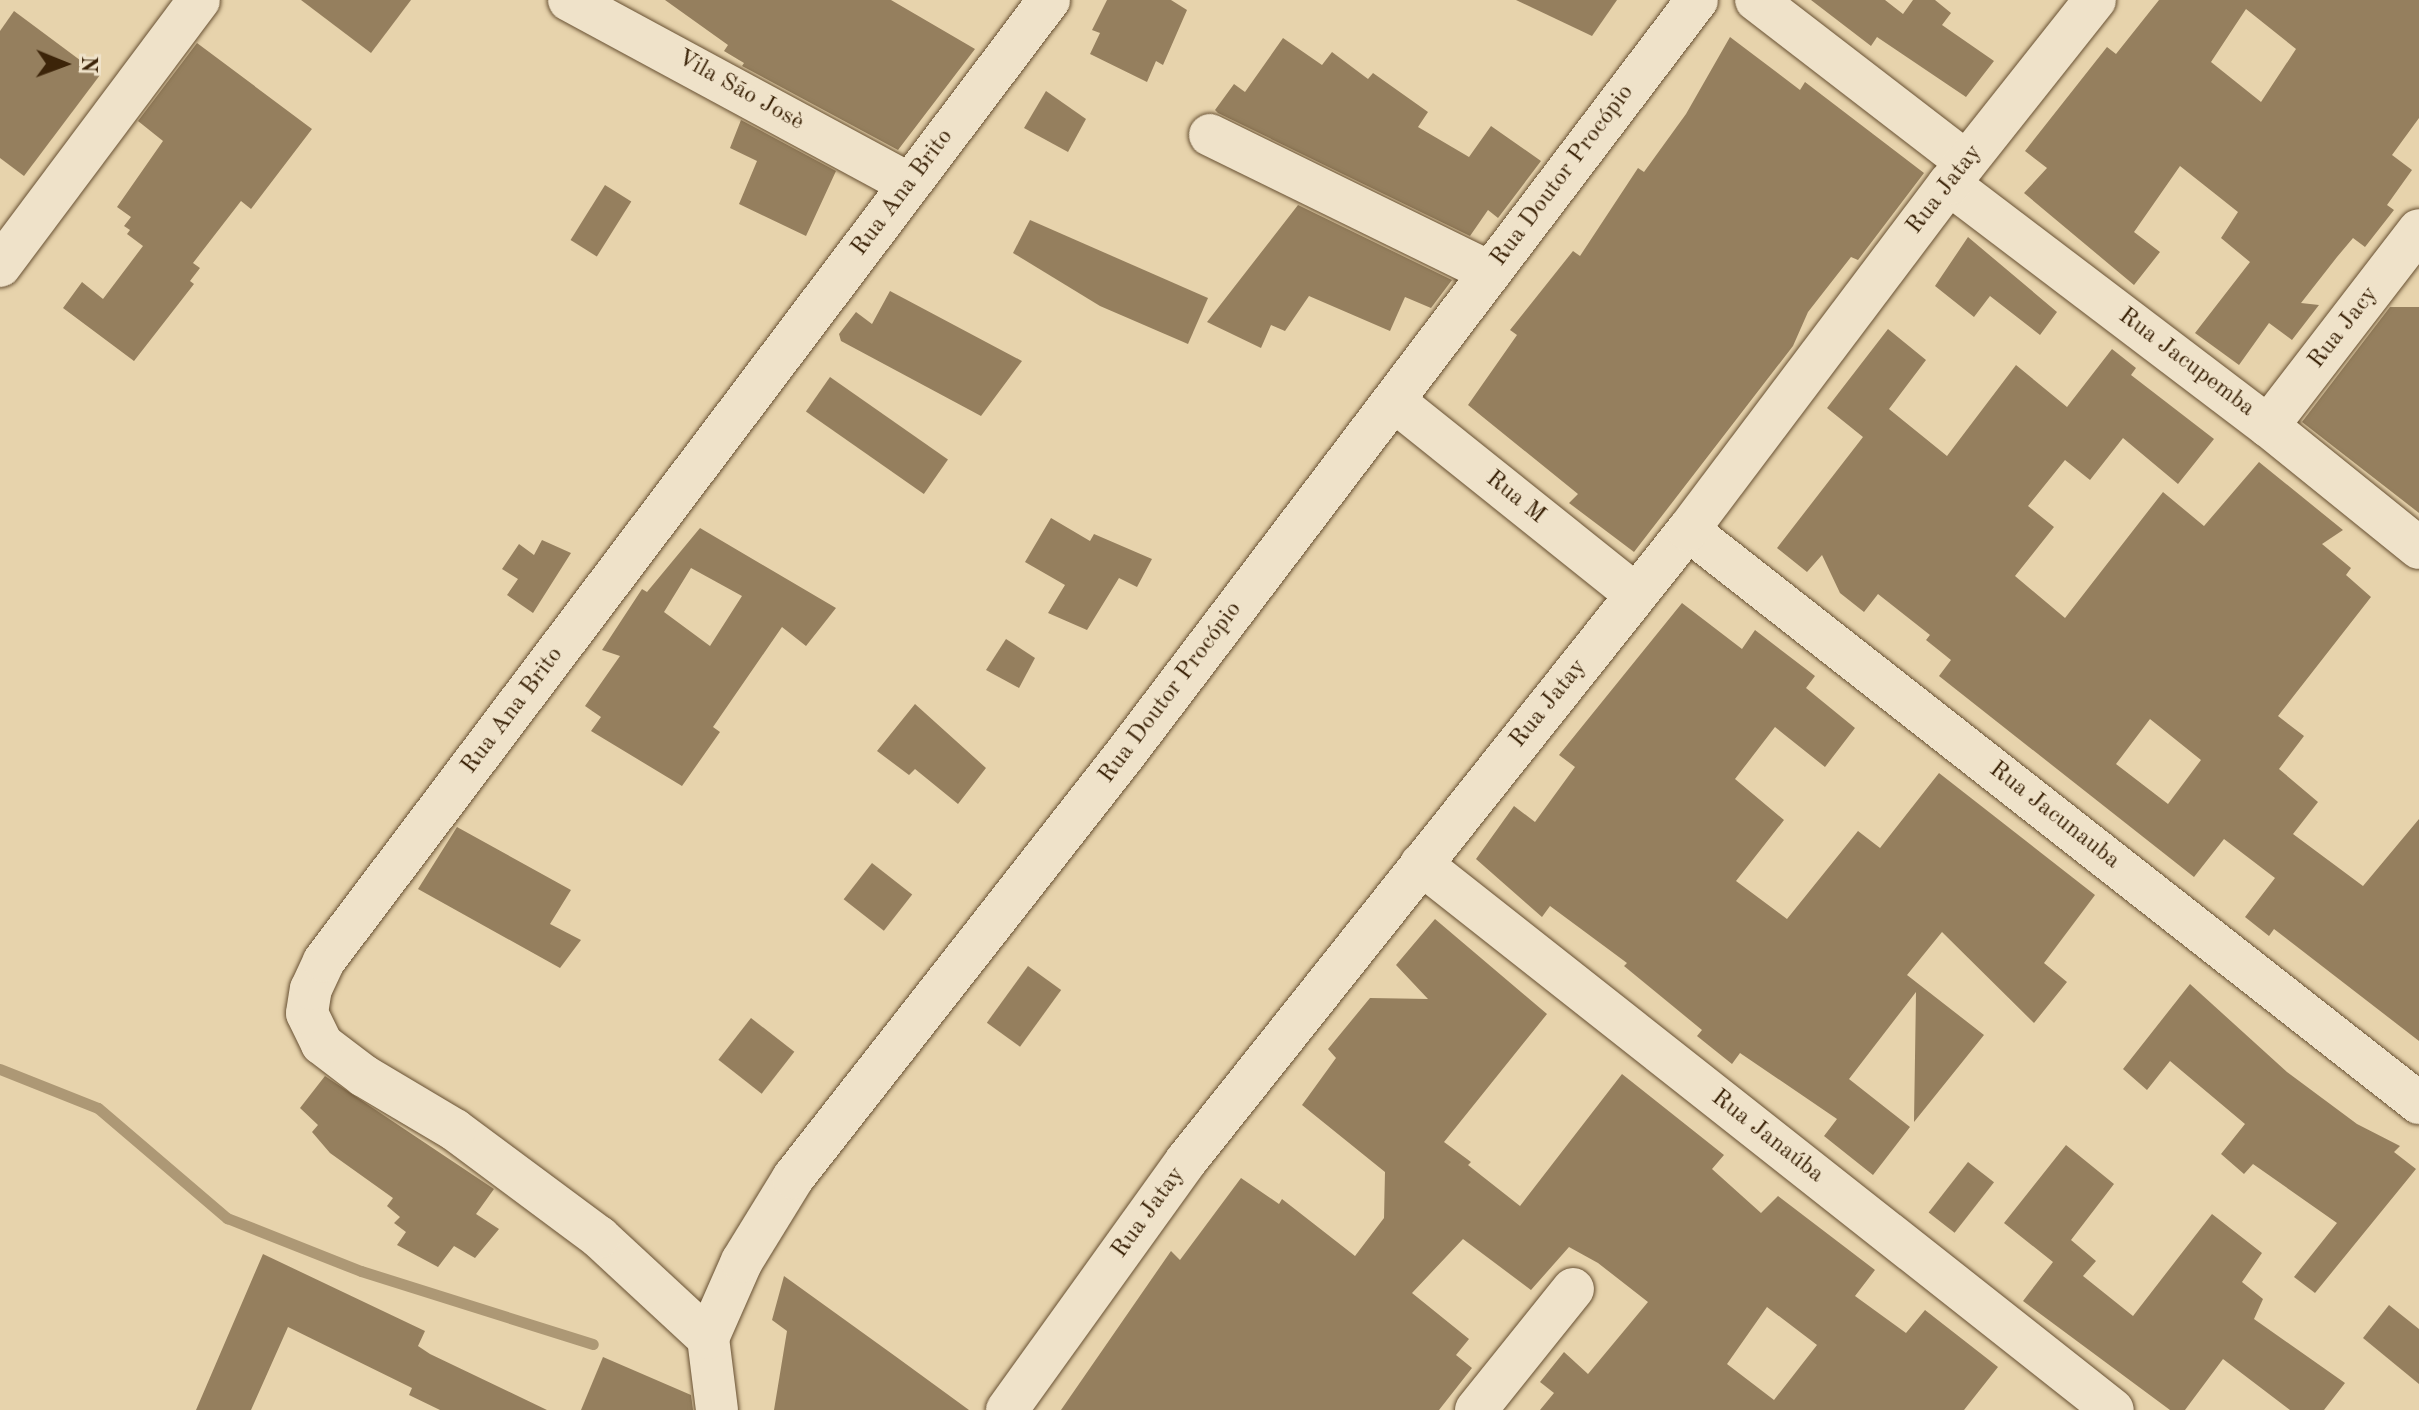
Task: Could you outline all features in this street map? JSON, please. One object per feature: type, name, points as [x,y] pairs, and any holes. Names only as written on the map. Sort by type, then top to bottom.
[{"type":"street","points":[[0,266],[199,0]]},
{"type":"street","name":"Vila São Josè","points":[[569,0],[910,184]]},
{"type":"street","name":"Rua Ana Brito","points":[[708,1338],[599,1237],[455,1130],[364,1076],[322,1044],[307,1013],[311,989],[333,949],[1049,0]]},
{"type":"street","name":"Rua Doutor Procópio","points":[[708,1338],[742,1261],[793,1178],[1394,401],[1697,0]]},
{"type":"street","name":"Rua Jacupemba","points":[[1756,0],[1957,173],[2419,548]]},
{"type":"street","name":"Rua Jatay","points":[[1007,1410],[1186,1161],[1688,530],[1957,173],[2095,0]]},
{"type":"street","points":[[1210,135],[1490,272]]},
{"type":"street","name":"Rua Jacy","points":[[2268,426],[2419,230]]},
{"type":"street","name":"Rua M","points":[[1394,401],[1636,595]]},
{"type":"street","name":"Rua Jacunauba","points":[[1688,530],[2419,1103]]},
{"type":"street","name":"Rua Janaúba","points":[[1421,864],[2113,1410]]},
{"type":"street","points":[[1476,1410],[1573,1289]]},
{"type":"street","points":[[708,1338],[717,1410]]},
{"type":"building","points":[[301,0],[411,0],[371,53]]},
{"type":"building","points":[[665,0],[891,0],[975,49],[898,150],[742,66],[744,63],[724,51],[728,45]]},
{"type":"building","points":[[1107,0],[1171,0],[1187,10],[1163,65],[1156,61],[1147,82],[1090,54],[1100,33],[1092,30]]},
{"type":"building","points":[[1516,0],[1617,0],[1592,36]]},
{"type":"building","points":[[1811,0],[1885,0],[1903,14],[1913,0],[1935,0],[1951,13],[1942,25],[1994,61],[1966,97],[1877,37],[1871,46]]},
{"type":"building","points":[[2159,0],[2419,0],[2419,118],[2392,155],[2412,170],[2387,205],[2394,210],[2365,247],[2353,238],[2301,303],[2319,305],[2292,340],[2269,323],[2239,365],[2195,333],[2250,262],[2221,238],[2238,212],[2180,166],[2134,232],[2160,252],[2134,285],[2024,193],[2047,168],[2025,151],[2107,47],[2116,54]],"holes":[[[2246,9],[2296,49],[2261,102],[2211,62]]]},
{"type":"building","points":[[14,11],[100,75],[24,176],[0,158],[0,31]]},
{"type":"building","points":[[1730,37],[1800,90],[1805,82],[1924,173],[1858,260],[1851,257],[1808,312],[1793,346],[1634,552],[1569,503],[1578,494],[1468,405],[1517,335],[1510,330],[1573,251],[1580,256],[1638,168],[1644,172],[1686,114]]},
{"type":"building","points":[[1283,38],[1322,65],[1332,52],[1368,79],[1373,73],[1428,112],[1418,127],[1469,157],[1491,126],[1541,161],[1498,218],[1488,210],[1470,236],[1218,113],[1215,110],[1234,84],[1245,92]]},
{"type":"building","points":[[197,43],[312,129],[251,209],[241,201],[193,263],[200,268],[190,281],[194,284],[134,361],[63,308],[82,282],[103,299],[143,246],[127,234],[130,230],[124,226],[131,217],[117,207],[163,141],[138,121]]},
{"type":"building","points":[[1046,91],[1086,119],[1068,152],[1024,128]]},
{"type":"building","points":[[741,120],[836,171],[806,236],[739,204],[757,161],[730,148]]},
{"type":"building","points":[[605,185],[631,201],[597,257],[571,240]]},
{"type":"building","points":[[1298,205],[1452,280],[1431,308],[1405,297],[1390,331],[1309,296],[1285,331],[1271,325],[1261,348],[1207,322]]},
{"type":"building","points":[[1030,220],[1208,298],[1188,344],[1100,306],[1013,253]]},
{"type":"building","points":[[1968,237],[2057,312],[2040,335],[1990,296],[1974,317],[1935,286]]},
{"type":"building","points":[[890,291],[1022,361],[981,416],[841,341],[839,334],[856,312],[872,324]]},
{"type":"building","points":[[2390,307],[2419,307],[2419,513],[2302,422]]},
{"type":"building","points":[[1888,329],[1926,360],[1889,409],[1947,456],[2016,365],[2067,407],[2112,349],[2136,368],[2131,375],[2214,439],[2178,484],[2123,438],[2090,480],[2065,460],[2028,506],[2054,527],[2015,576],[2065,618],[2163,492],[2204,526],[2259,462],[2343,530],[2322,544],[2351,568],[2346,575],[2371,597],[2278,716],[2304,736],[2279,769],[2318,802],[2293,834],[2363,886],[2419,819],[2419,1041],[2274,929],[2269,936],[2245,917],[2275,878],[2224,839],[2194,877],[1939,676],[1951,660],[1926,640],[1930,635],[1878,594],[1864,612],[1840,593],[1822,555],[1807,572],[1777,548],[1863,437],[1827,408]],"holes":[[[2150,719],[2201,760],[2168,804],[2116,764]]]},
{"type":"building","points":[[830,377],[948,460],[924,494],[806,411]]},
{"type":"building","points":[[1051,518],[1090,541],[1094,534],[1152,559],[1137,587],[1119,578],[1087,630],[1048,613],[1065,585],[1025,562]]},
{"type":"building","points":[[700,528],[836,608],[806,646],[782,627],[713,727],[720,732],[682,786],[591,731],[601,717],[585,706],[620,656],[602,650],[642,589],[647,592]],"holes":[[[691,568],[742,596],[710,646],[664,612]]]},
{"type":"building","points":[[542,540],[571,553],[533,613],[507,595],[518,579],[502,569],[519,544],[534,555]]},
{"type":"building","points":[[1682,603],[1742,649],[1755,630],[1815,676],[1806,688],[1855,728],[1825,767],[1775,727],[1735,779],[1784,820],[1736,881],[1787,919],[1858,831],[1880,848],[1939,773],[2095,895],[2044,963],[2067,982],[2034,1023],[1942,932],[1907,975],[1984,1035],[1914,1122],[1916,992],[1849,1079],[1910,1127],[1873,1175],[1824,1136],[1837,1119],[1740,1053],[1732,1064],[1697,1036],[1702,1030],[1624,966],[1627,963],[1550,906],[1542,917],[1476,859],[1514,806],[1535,822],[1575,767],[1559,755]]},
{"type":"building","points":[[1006,639],[1035,658],[1019,688],[986,670]]},
{"type":"building","points":[[915,704],[986,768],[958,804],[915,769],[909,775],[877,751]]},
{"type":"building","points":[[457,827],[571,890],[550,924],[581,940],[560,968],[418,889]]},
{"type":"building","points":[[872,863],[912,894],[884,931],[844,899]]},
{"type":"building","points":[[1435,919],[1547,1014],[1444,1142],[1520,1206],[1622,1074],[1724,1155],[1712,1169],[1761,1213],[1778,1196],[1875,1270],[1855,1296],[1906,1333],[1925,1310],[1998,1367],[1964,1410],[1540,1410],[1554,1393],[1540,1382],[1564,1352],[1588,1374],[1648,1302],[1598,1263],[1569,1247],[1531,1290],[1463,1239],[1412,1293],[1469,1339],[1456,1355],[1472,1368],[1439,1410],[1061,1410],[1171,1251],[1180,1260],[1241,1178],[1279,1204],[1282,1199],[1355,1256],[1384,1218],[1385,1172],[1302,1105],[1336,1058],[1328,1049],[1370,998],[1428,999],[1396,965]],"holes":[[[1767,1307],[1817,1345],[1774,1400],[1727,1364]]]},
{"type":"building","points":[[1028,966],[1061,990],[1020,1047],[987,1023]]},
{"type":"building","points":[[2190,984],[2287,1072],[2357,1124],[2400,1146],[2394,1152],[2416,1169],[2315,1293],[2294,1277],[2337,1223],[2253,1164],[2244,1174],[2221,1154],[2245,1124],[2170,1061],[2147,1090],[2123,1069]]},
{"type":"building","points":[[751,1018],[794,1052],[762,1094],[718,1060]]},
{"type":"building","points":[[325,1076],[494,1189],[476,1214],[499,1229],[475,1258],[454,1246],[438,1267],[397,1245],[406,1232],[394,1223],[400,1217],[387,1206],[393,1198],[330,1153],[312,1132],[318,1125],[300,1108]]},
{"type":"building","points":[[2066,1145],[2114,1184],[2071,1240],[2096,1261],[2083,1276],[2133,1316],[2212,1214],[2262,1253],[2242,1282],[2263,1299],[2254,1319],[2345,1383],[2324,1410],[2290,1410],[2223,1359],[2185,1410],[2170,1410],[2023,1301],[2053,1262],[2004,1223]]},
{"type":"building","points":[[1968,1162],[1994,1182],[1955,1233],[1929,1212]]},
{"type":"building","points":[[263,1254],[425,1331],[418,1346],[430,1354],[547,1410],[440,1410],[409,1395],[412,1388],[288,1327],[251,1410],[196,1410]]},
{"type":"building","points":[[784,1276],[969,1410],[774,1410],[787,1331],[772,1320]]},
{"type":"building","points":[[2389,1305],[2419,1329],[2419,1384],[2363,1338]]},
{"type":"building","points":[[603,1357],[691,1395],[693,1410],[581,1410]]},
{"type":"waterway","points":[[0,1069],[98,1108],[227,1218],[361,1271],[593,1344]]}]
